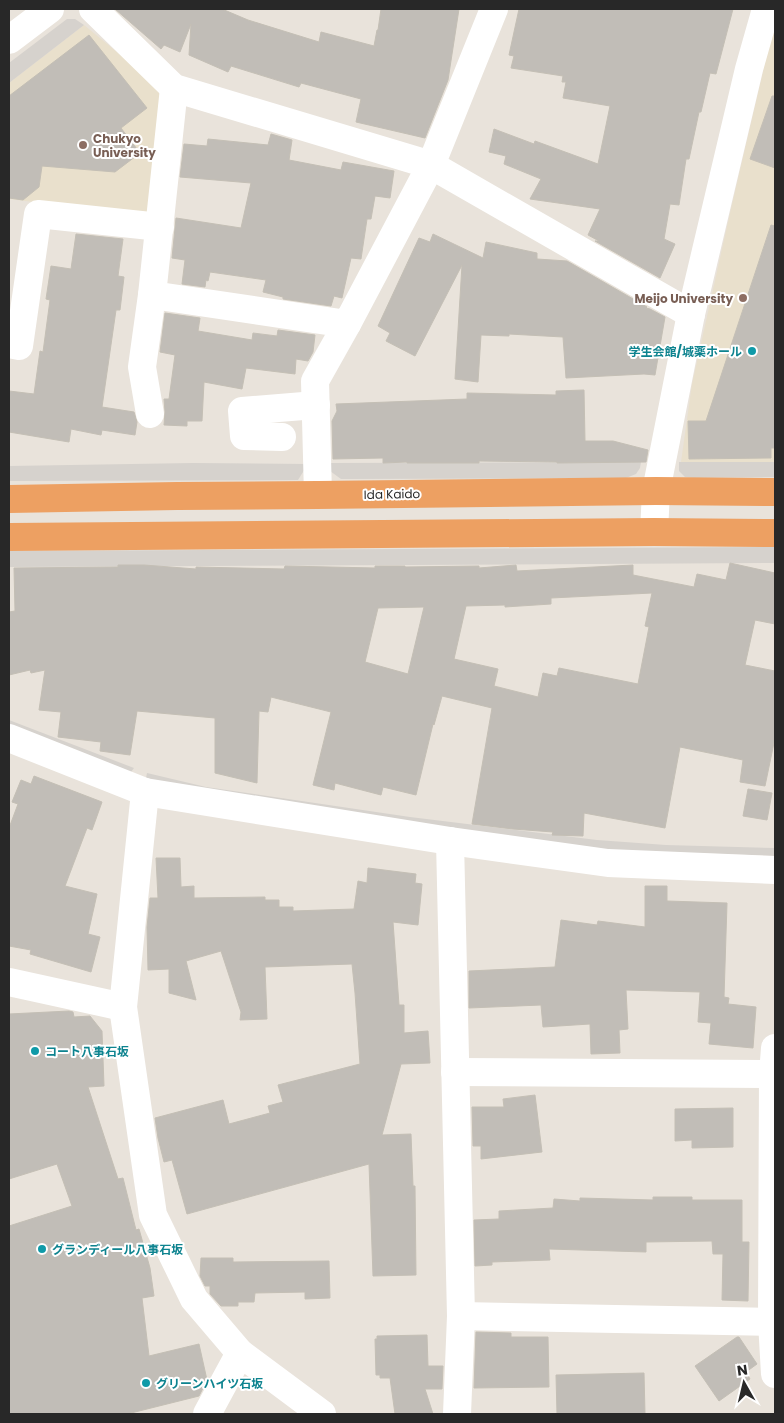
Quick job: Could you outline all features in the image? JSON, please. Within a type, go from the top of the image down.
[{"type":"highway","name":"Ida Kaido","points":[[9,499],[656,491],[775,492]]},
{"type":"highway","points":[[9,537],[654,532],[775,533]]},
{"type":"street","points":[[9,40],[50,9]]},
{"type":"street","points":[[93,9],[174,88],[431,165],[691,314]]},
{"type":"street","points":[[318,495],[315,381],[431,165],[494,9]]},
{"type":"street","points":[[654,532],[656,491],[691,314],[749,69],[766,9]]},
{"type":"street","points":[[150,414],[142,367],[160,227],[174,88]]},
{"type":"street","points":[[9,344],[19,346],[38,214],[160,227]]},
{"type":"street","points":[[152,295],[347,324]]},
{"type":"street","points":[[282,437],[244,436],[242,411],[316,405]]},
{"type":"street","points":[[9,738],[145,792],[450,841],[608,863],[775,870]]},
{"type":"street","points":[[145,792],[123,1007],[154,1215],[194,1299],[240,1353],[322,1414]]},
{"type":"street","points":[[450,841],[461,1316],[457,1414]]},
{"type":"street","points":[[9,982],[123,1007]]},
{"type":"street","points":[[455,1072],[774,1065],[775,1374]]},
{"type":"street","points":[[461,1316],[774,1322]]},
{"type":"street","points":[[207,1414],[240,1353]]},
{"type":"shaded area","points":[[67,19],[75,19],[84,25],[9,83],[9,63]]},
{"type":"shaded area","name":"Meijo University","points":[[775,20],[775,462],[681,462],[692,384]]},
{"type":"shaded area","name":"Chukyo University","points":[[84,25],[157,85],[161,91],[151,209],[145,216],[9,199],[9,83]]},
{"type":"shaded area","points":[[641,462],[636,474],[626,478],[341,479],[330,471],[329,463]]},
{"type":"shaded area","points":[[679,462],[775,462],[775,477],[685,477],[679,471]]},
{"type":"shaded area","points":[[193,463],[308,464],[298,480],[9,481],[9,466]]},
{"type":"shaded area","points":[[775,547],[775,563],[9,567],[9,551]]},
{"type":"shaded area","points":[[9,720],[134,768],[131,772],[9,729]]},
{"type":"shaded area","points":[[147,773],[206,787],[410,817],[597,840],[666,845],[775,848],[775,856],[600,850],[199,796],[146,778]]},
{"type":"building","points":[[115,9],[222,9],[248,20],[319,42],[321,32],[374,46],[381,9],[459,9],[448,80],[425,138],[356,122],[361,99],[301,83],[299,87],[231,66],[228,72],[189,55],[191,24],[180,52],[164,45],[161,49]]},
{"type":"building","points":[[519,9],[733,9],[716,74],[710,73],[689,159],[686,159],[679,205],[670,204],[664,239],[675,244],[660,278],[595,241],[599,241],[588,235],[600,209],[530,199],[541,179],[504,164],[506,156],[489,152],[494,129],[534,144],[535,141],[598,164],[610,106],[563,98],[566,82],[562,82],[563,76],[511,68],[514,56],[509,55]]},
{"type":"building","name":"Chukyo University","points":[[89,35],[147,108],[121,128],[140,153],[115,172],[42,166],[39,187],[23,200],[9,198],[9,96]]},
{"type":"building","points":[[772,96],[775,96],[775,168],[750,159]]},
{"type":"building","points":[[271,134],[292,140],[289,160],[341,170],[343,162],[394,171],[390,198],[375,196],[371,219],[367,219],[361,259],[351,258],[342,298],[334,296],[331,306],[283,299],[283,297],[263,292],[266,280],[210,272],[205,287],[182,284],[185,260],[172,258],[176,218],[241,228],[251,183],[180,177],[184,144],[207,146],[208,139],[268,145]]},
{"type":"building","points":[[771,225],[775,226],[775,448],[771,448],[771,458],[689,459],[688,421],[706,421]]},
{"type":"building","points":[[76,234],[123,239],[118,276],[124,277],[120,310],[116,310],[102,407],[134,412],[137,422],[135,435],[102,430],[101,435],[71,429],[69,442],[9,432],[9,391],[34,394],[40,351],[43,352],[50,300],[46,299],[51,266],[71,269]]},
{"type":"building","points":[[433,234],[483,258],[486,242],[537,253],[537,259],[567,261],[646,308],[665,317],[655,375],[566,378],[563,337],[509,334],[509,336],[481,335],[478,382],[455,379],[462,265],[415,356],[386,341],[390,333],[378,326],[419,238],[430,242]]},
{"type":"building","points":[[165,313],[200,318],[198,331],[252,340],[253,333],[277,336],[278,330],[315,335],[313,352],[308,361],[296,359],[295,374],[246,368],[242,389],[204,382],[202,421],[187,421],[187,426],[164,425],[164,399],[169,399],[175,355],[160,352]]},
{"type":"building","points":[[584,390],[585,441],[613,441],[648,450],[646,462],[557,463],[479,461],[479,463],[383,463],[383,458],[333,459],[332,421],[337,411],[336,404],[467,399],[467,393],[556,395],[556,391]]},
{"type":"building","points":[[730,563],[775,573],[775,624],[755,620],[745,665],[775,671],[775,738],[765,786],[740,782],[743,760],[680,747],[665,828],[584,813],[583,836],[552,835],[553,832],[472,824],[492,708],[442,696],[433,724],[416,795],[383,787],[381,795],[335,783],[334,790],[313,785],[331,712],[271,697],[268,712],[259,711],[257,783],[215,773],[215,718],[137,711],[130,755],[100,751],[101,742],[58,737],[61,712],[39,710],[45,670],[31,673],[30,670],[9,675],[9,612],[15,611],[14,568],[144,565],[196,569],[196,567],[284,569],[285,566],[375,568],[375,566],[479,566],[479,568],[516,565],[517,571],[633,565],[633,575],[694,587],[697,574],[726,580]],"holes":[[[652,593],[645,626],[649,627],[638,684],[559,668],[557,676],[543,673],[538,697],[494,686],[498,669],[454,659],[466,606],[505,605],[505,607],[551,604],[551,598]],[[424,607],[408,674],[365,662],[378,608]]]},
{"type":"building","points":[[34,776],[102,802],[92,830],[87,828],[65,886],[97,894],[88,934],[100,937],[91,972],[30,954],[31,950],[9,946],[9,828],[18,804],[12,802],[21,780],[31,784]]},
{"type":"building","points":[[748,789],[772,793],[767,820],[743,816]]},
{"type":"building","points":[[156,858],[180,858],[181,887],[194,886],[194,898],[265,897],[265,900],[279,900],[279,907],[293,907],[293,911],[354,909],[358,881],[367,883],[368,868],[416,874],[415,883],[422,884],[418,925],[393,922],[399,1005],[404,1005],[404,1033],[428,1031],[430,1063],[401,1064],[382,1135],[411,1134],[413,1186],[415,1186],[416,1275],[373,1276],[369,1164],[187,1214],[172,1160],[164,1162],[155,1118],[223,1100],[229,1124],[270,1113],[268,1106],[283,1102],[278,1085],[360,1064],[355,993],[352,964],[265,967],[267,1019],[240,1020],[241,1012],[221,951],[186,961],[196,1000],[169,993],[169,969],[148,970],[147,927],[150,898],[158,898]]},
{"type":"building","points":[[645,886],[667,886],[667,901],[727,903],[724,997],[729,998],[728,1004],[756,1007],[753,1048],[709,1044],[711,1023],[698,1022],[700,992],[626,990],[628,1029],[619,1030],[620,1053],[591,1054],[590,1024],[543,1027],[541,1005],[469,1008],[469,971],[555,967],[561,920],[597,925],[598,921],[645,927]]},
{"type":"building","points":[[73,1012],[74,1017],[90,1016],[102,1031],[104,1086],[88,1087],[118,1179],[123,1178],[136,1230],[139,1229],[150,1268],[154,1296],[142,1298],[149,1356],[199,1344],[207,1380],[199,1396],[127,1414],[9,1414],[9,1226],[72,1206],[57,1164],[9,1179],[9,1014]]},
{"type":"building","points":[[535,1095],[542,1152],[481,1159],[481,1146],[473,1146],[472,1107],[504,1107],[503,1099]]},
{"type":"building","points":[[733,1108],[733,1147],[692,1148],[692,1140],[675,1141],[675,1109]]},
{"type":"building","points":[[653,1197],[692,1197],[692,1200],[742,1200],[742,1242],[749,1242],[748,1301],[722,1300],[723,1254],[713,1254],[712,1241],[646,1242],[646,1252],[549,1249],[550,1260],[492,1262],[492,1265],[475,1266],[474,1220],[499,1219],[499,1211],[553,1208],[554,1199],[580,1201],[580,1198],[653,1200]]},
{"type":"building","points":[[201,1258],[233,1258],[233,1262],[329,1261],[330,1298],[305,1299],[305,1292],[255,1293],[254,1302],[238,1302],[238,1306],[221,1306],[210,1294],[210,1286],[205,1286],[200,1276]]},
{"type":"building","points":[[476,1332],[511,1333],[511,1337],[548,1337],[549,1387],[474,1388]]},
{"type":"building","points":[[427,1335],[428,1366],[443,1366],[442,1389],[425,1389],[433,1414],[395,1414],[390,1378],[380,1378],[380,1375],[376,1375],[375,1339],[377,1339],[377,1336]]},
{"type":"building","points":[[739,1337],[757,1364],[746,1372],[750,1379],[719,1401],[695,1366]]},
{"type":"building","points":[[644,1373],[645,1414],[557,1414],[556,1375]]},
{"type":"place","name":"Chukyo University","points":[[83,145]]},
{"type":"place","name":"Meijo University","points":[[743,298]]},
{"type":"place","name":"学生会館/城薬ホール","points":[[752,351]]},
{"type":"place","name":"コート八事石坂","points":[[35,1051]]},
{"type":"place","name":"グランディール八事石坂","points":[[42,1249]]},
{"type":"place","name":"グリーンハイツ石坂","points":[[146,1383]]}]
